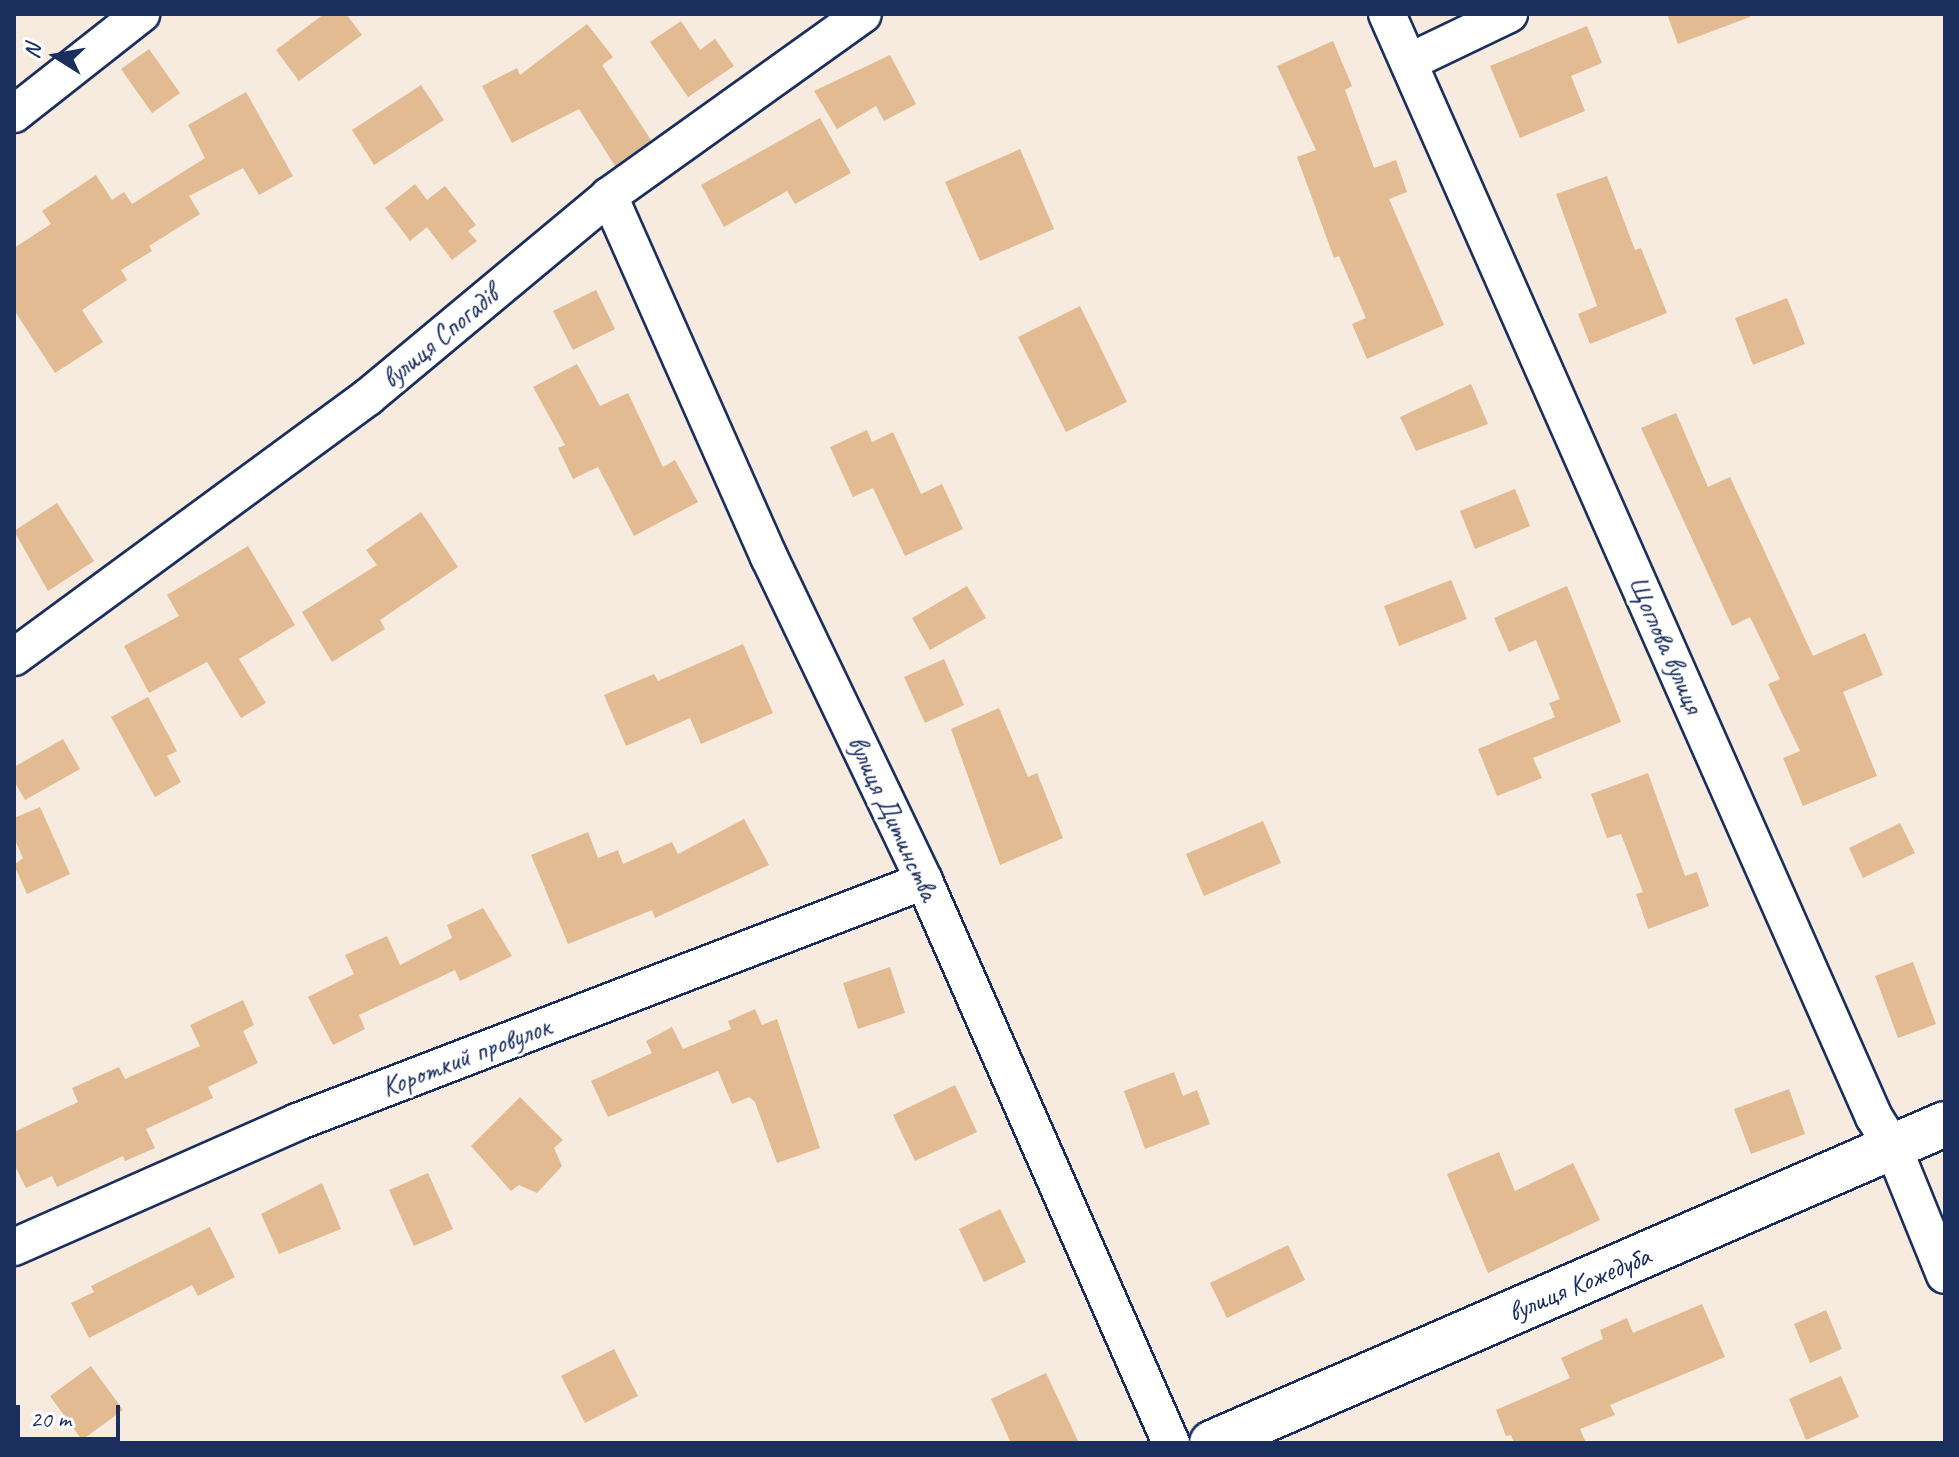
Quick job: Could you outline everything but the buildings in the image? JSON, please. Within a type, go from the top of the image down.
[{"type":"street","points":[[14,114],[141,14]]},
{"type":"street","name":"вулиця Спогадів","points":[[14,657],[368,397],[609,196],[863,14]]},
{"type":"street","name":"Щоглова вулиця","points":[[1387,14],[1874,1117],[1893,1147],[1945,1275]]},
{"type":"street","points":[[1409,62],[1509,14]]},
{"type":"street","name":"вулиця Дитинства","points":[[609,196],[769,557],[924,881],[1171,1443]]},
{"type":"street","name":"Короткий провулок","points":[[14,1247],[297,1122],[924,881]]},
{"type":"street","name":"вулиця Кожедуба","points":[[1212,1443],[1945,1124]]}]
